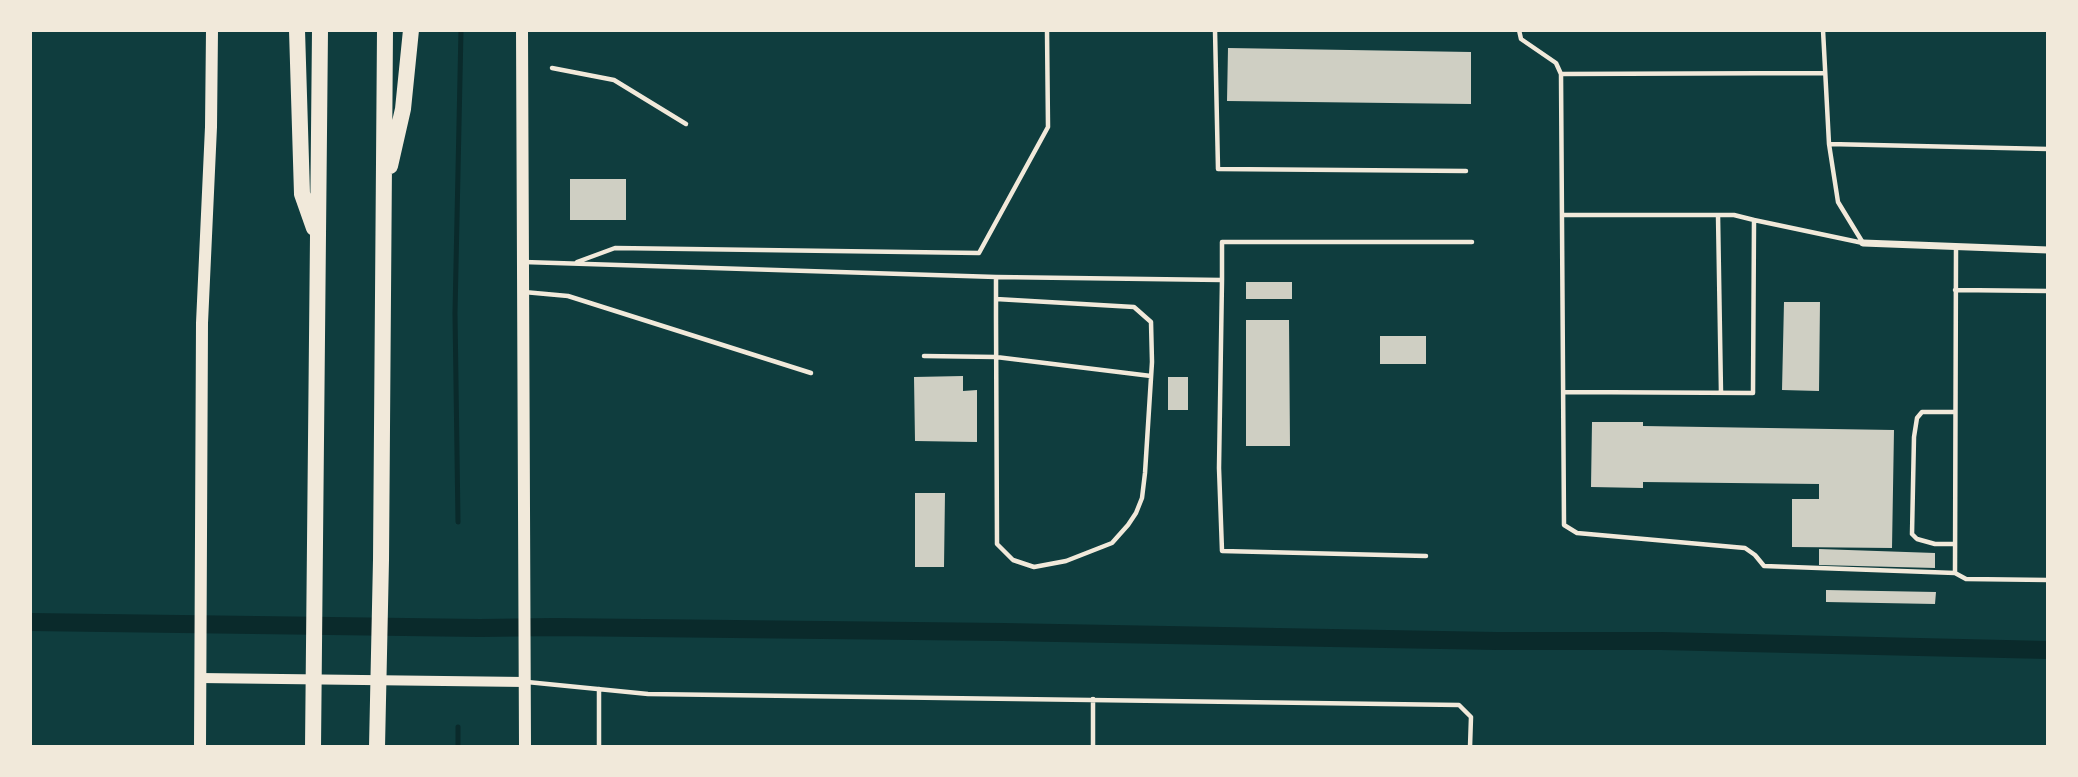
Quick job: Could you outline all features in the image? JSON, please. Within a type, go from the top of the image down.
[{"type":"highway","points":[[297,30],[302,194],[318,240]]},
{"type":"highway","points":[[313,747],[320,30]]},
{"type":"highway","points":[[377,747],[385,30]]},
{"type":"highway","points":[[383,196],[403,109],[411,30]]},
{"type":"main road","points":[[200,747],[202,323],[211,127],[212,30]]},
{"type":"main road","points":[[522,30],[525,747]]},
{"type":"street","points":[[1863,243],[2048,250]]},
{"type":"street","points":[[200,678],[525,682]]},
{"type":"lane","points":[[573,264],[615,247],[979,253],[1048,127],[1047,30]]},
{"type":"lane","points":[[1215,30],[1219,169],[1466,172]]},
{"type":"lane","points":[[1519,30],[1521,39],[1556,63],[1561,74],[1564,525],[1577,533],[1745,548],[1764,566],[1955,573],[1966,579],[2048,580]]},
{"type":"lane","points":[[1823,30],[1829,144],[1838,202],[1863,243]]},
{"type":"lane","points":[[552,68],[614,80],[686,124]]},
{"type":"lane","points":[[1561,74],[1824,73]]},
{"type":"lane","points":[[1829,144],[2048,149]]},
{"type":"lane","points":[[1562,215],[1734,215],[1863,243]]},
{"type":"lane","points":[[1718,215],[1721,393]]},
{"type":"lane","points":[[1563,392],[1754,393],[1754,220]]},
{"type":"lane","points":[[1426,556],[1222,551],[1219,468],[1222,242],[1472,242]]},
{"type":"lane","points":[[1955,573],[1956,248]]},
{"type":"lane","points":[[523,262],[996,277],[1222,280]]},
{"type":"lane","points":[[996,277],[996,299],[996,357],[997,544],[1013,560],[1034,567],[1066,561],[1112,543],[1136,513],[1142,498],[1151,376],[1151,322],[1134,307],[996,299]]},
{"type":"lane","points":[[1955,290],[2048,291]]},
{"type":"lane","points":[[524,292],[568,296],[811,373]]},
{"type":"lane","points":[[924,356],[996,357],[1151,376]]},
{"type":"lane","points":[[1955,412],[1922,412],[1917,418],[1914,437],[1912,534],[1917,539],[1935,544],[1955,544]]},
{"type":"lane","points":[[525,682],[648,694],[1459,705],[1471,717],[1471,747]]},
{"type":"lane","points":[[599,689],[599,747]]},
{"type":"lane","points":[[1093,699],[1093,747]]},
{"type":"building","points":[[1228,48],[1471,52],[1471,104],[1227,101]]},
{"type":"building","points":[[570,179],[626,179],[626,220],[570,220]]},
{"type":"building","points":[[1246,282],[1292,282],[1292,299],[1246,299]]},
{"type":"building","points":[[1784,302],[1820,302],[1819,391],[1782,390]]},
{"type":"building","points":[[1246,320],[1289,320],[1290,446],[1246,446]]},
{"type":"building","points":[[1380,336],[1426,336],[1426,364],[1380,364]]},
{"type":"building","points":[[963,376],[963,391],[977,390],[977,442],[915,441],[914,377]]},
{"type":"building","points":[[1168,377],[1188,377],[1188,410],[1168,410]]},
{"type":"building","points":[[1592,422],[1643,422],[1643,426],[1894,430],[1892,548],[1792,547],[1792,499],[1819,499],[1819,484],[1643,482],[1643,488],[1591,487]]},
{"type":"building","points":[[915,493],[945,493],[944,567],[915,567]]},
{"type":"building","points":[[1819,549],[1935,553],[1935,568],[1819,565]]},
{"type":"building","points":[[1826,590],[1936,592],[1935,604],[1826,602]]},
{"type":"waterway","points":[[458,522],[455,313],[461,30]]},
{"type":"waterway","points":[[30,622],[1661,641],[2048,650]]},
{"type":"waterway","points":[[458,727],[458,747]]}]
